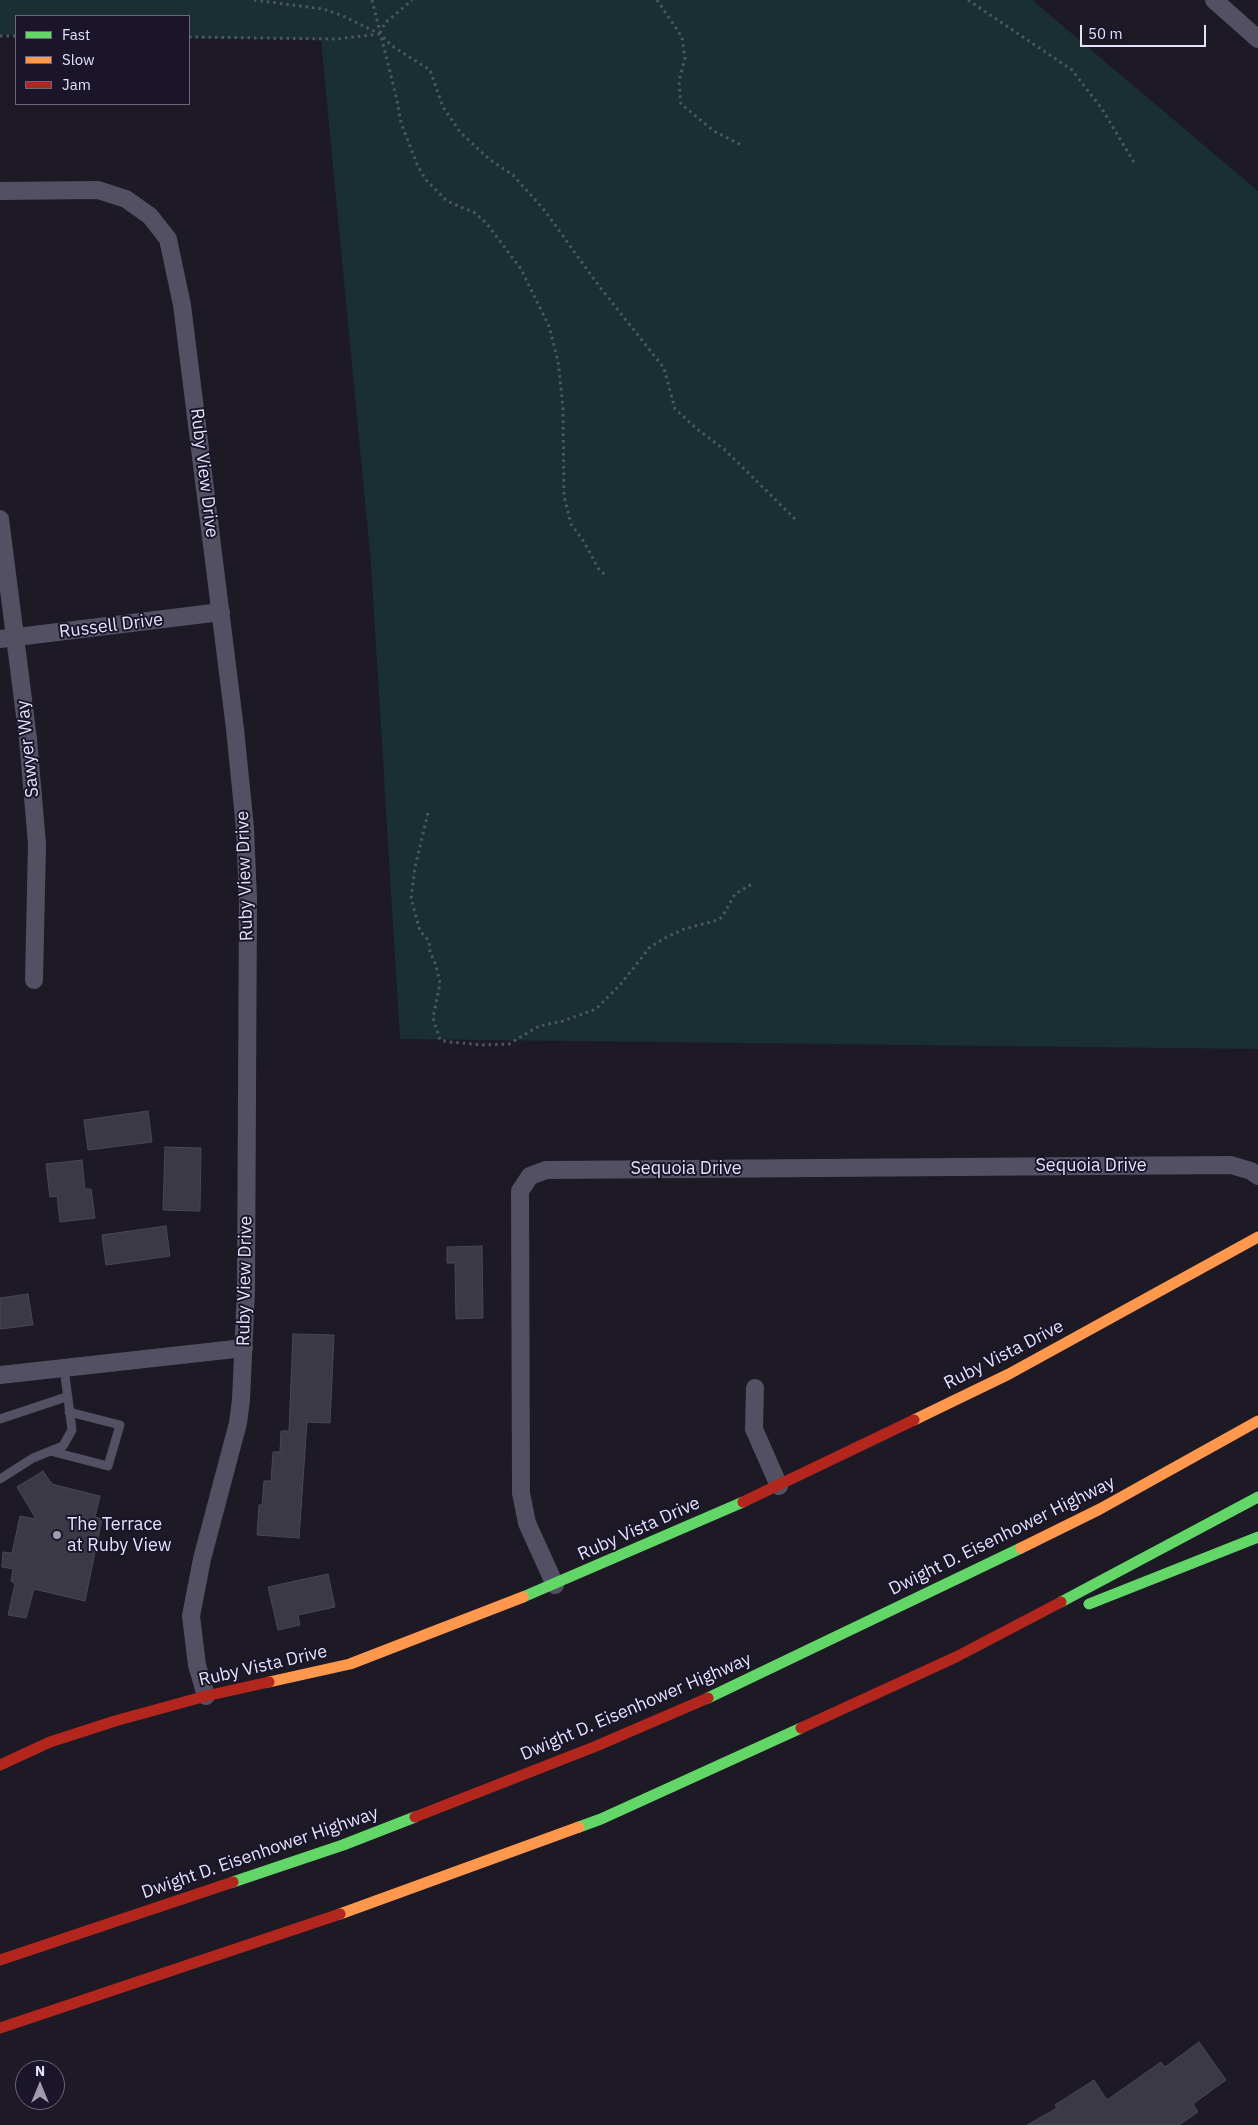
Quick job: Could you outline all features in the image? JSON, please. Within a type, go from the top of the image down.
[{"type":"main road","name":"Ruby Vista Drive","points":[[0,1765],[50,1742],[115,1721],[206,1696],[350,1664],[555,1585],[779,1486],[1009,1374],[1258,1237]]},
{"type":"main road","name":"Dwight D. Eisenhower Highway","points":[[0,1960],[342,1844],[594,1747],[716,1694],[963,1577],[1100,1509],[1258,1421]]},
{"type":"main road","points":[[956,1657],[1258,1497]]},
{"type":"main road","points":[[0,2028],[364,1906],[601,1819],[956,1657],[1258,1537]]},
{"type":"street","points":[[1214,0],[1258,39]]},
{"type":"street","name":"Ruby View Drive","points":[[0,191],[98,190],[126,199],[150,216],[168,239],[182,305],[236,729],[245,828],[248,899],[244,1348],[238,1423],[202,1559],[191,1616],[197,1665],[206,1696]]},
{"type":"street","name":"Sawyer Way","points":[[0,519],[8,638],[28,739],[37,844],[34,980]]},
{"type":"street","name":"Russell Drive","points":[[8,638],[221,612]]},
{"type":"street","name":"Sequoia Drive","points":[[555,1585],[526,1523],[521,1493],[520,1191],[530,1176],[546,1170],[1231,1165],[1251,1171],[1258,1176]]},
{"type":"street","points":[[0,1376],[244,1348]]},
{"type":"street","points":[[755,1388],[754,1429],[779,1486]]},
{"type":"lane","points":[[0,1479],[33,1458],[63,1446],[72,1430],[66,1396],[64,1368]]},
{"type":"lane","points":[[0,1419],[66,1396]]},
{"type":"lane","points":[[50,1451],[108,1466],[120,1425],[69,1412]]},
{"type":"path","points":[[254,0],[323,9],[341,15],[380,34],[392,46],[430,70],[443,107],[460,132],[489,159],[513,175],[545,211],[599,286],[664,368],[675,409],[697,429],[726,450],[796,520]]},
{"type":"path","points":[[372,0],[397,100],[400,123],[425,179],[447,201],[475,213],[487,224],[521,269],[549,326],[558,361],[563,408],[564,496],[571,524],[584,542],[598,568],[607,577]]},
{"type":"path","points":[[380,34],[385,23],[412,0]]},
{"type":"path","points":[[657,0],[682,37],[685,58],[679,81],[681,104],[714,131],[743,146]]},
{"type":"path","points":[[968,0],[978,4],[1072,70],[1102,109],[1135,164]]},
{"type":"path","points":[[190,38],[336,38],[380,34]]},
{"type":"path","points":[[0,36],[15,36]]},
{"type":"path","points":[[428,813],[415,867],[411,898],[420,931],[430,941],[430,952],[436,965],[440,983],[433,1018],[440,1040],[449,1042],[485,1045],[509,1044],[534,1028],[563,1021],[596,1009],[620,985],[650,947],[684,929],[718,920],[722,917],[735,894],[752,884]]},
{"type":"green space","points":[[0,0],[1032,0],[1258,191],[1258,1049],[400,1039],[371,564],[321,40],[190,38],[190,15],[15,15],[15,35],[0,35]]},
{"type":"building","points":[[148,1111],[152,1142],[88,1150],[84,1120]]},
{"type":"building","points":[[165,1147],[201,1148],[200,1211],[163,1210]]},
{"type":"building","points":[[82,1160],[85,1189],[91,1189],[95,1218],[60,1222],[57,1196],[50,1197],[46,1164]]},
{"type":"building","points":[[166,1226],[170,1256],[106,1265],[102,1235]]},
{"type":"building","points":[[482,1246],[483,1318],[456,1319],[455,1263],[447,1263],[447,1247]]},
{"type":"building","points":[[28,1294],[33,1325],[0,1329],[0,1298]]},
{"type":"building","points":[[293,1334],[334,1335],[330,1423],[307,1422],[299,1538],[257,1535],[259,1505],[262,1505],[264,1481],[271,1481],[273,1452],[280,1452],[281,1431],[289,1431]]},
{"type":"building","name":"The Terrace at Ruby View","points":[[43,1471],[52,1484],[100,1496],[95,1517],[102,1519],[85,1601],[34,1589],[26,1618],[8,1615],[15,1584],[11,1581],[13,1569],[2,1567],[3,1552],[12,1553],[20,1516],[36,1519],[17,1487]]},
{"type":"building","points":[[328,1574],[335,1607],[298,1615],[300,1625],[278,1630],[268,1587]]},
{"type":"building","points":[[1199,2042],[1226,2080],[1193,2104],[1198,2112],[1179,2125],[1027,2125],[1057,2108],[1055,2105],[1094,2080],[1107,2100],[1161,2062],[1165,2067]]},
{"type":"traffic: fast","points":[[1061,1602],[1258,1497]]},
{"type":"traffic: fast","points":[[523,1597],[743,1502]]},
{"type":"traffic: fast","points":[[1089,1604],[1258,1537]]},
{"type":"traffic: fast","points":[[708,1698],[1021,1548]]},
{"type":"traffic: fast","points":[[579,1827],[601,1819],[801,1728]]},
{"type":"traffic: fast","points":[[233,1882],[343,1845],[415,1817]]},
{"type":"traffic: slow","points":[[914,1420],[1009,1374],[1258,1237]]},
{"type":"traffic: slow","points":[[1021,1548],[1100,1509],[1258,1421]]},
{"type":"traffic: slow","points":[[269,1682],[350,1664],[523,1597]]},
{"type":"traffic: slow","points":[[340,1914],[579,1827]]},
{"type":"traffic: jam","points":[[743,1502],[914,1420]]},
{"type":"traffic: jam","points":[[801,1728],[956,1657],[1061,1602]]},
{"type":"traffic: jam","points":[[0,1765],[50,1742],[115,1721],[206,1696],[269,1682]]},
{"type":"traffic: jam","points":[[415,1817],[594,1747],[708,1698]]},
{"type":"traffic: jam","points":[[0,1960],[233,1882]]},
{"type":"traffic: jam","points":[[0,2028],[340,1914]]},
{"type":"place","name":"The Terrace at Ruby View","points":[[57,1535]]}]
